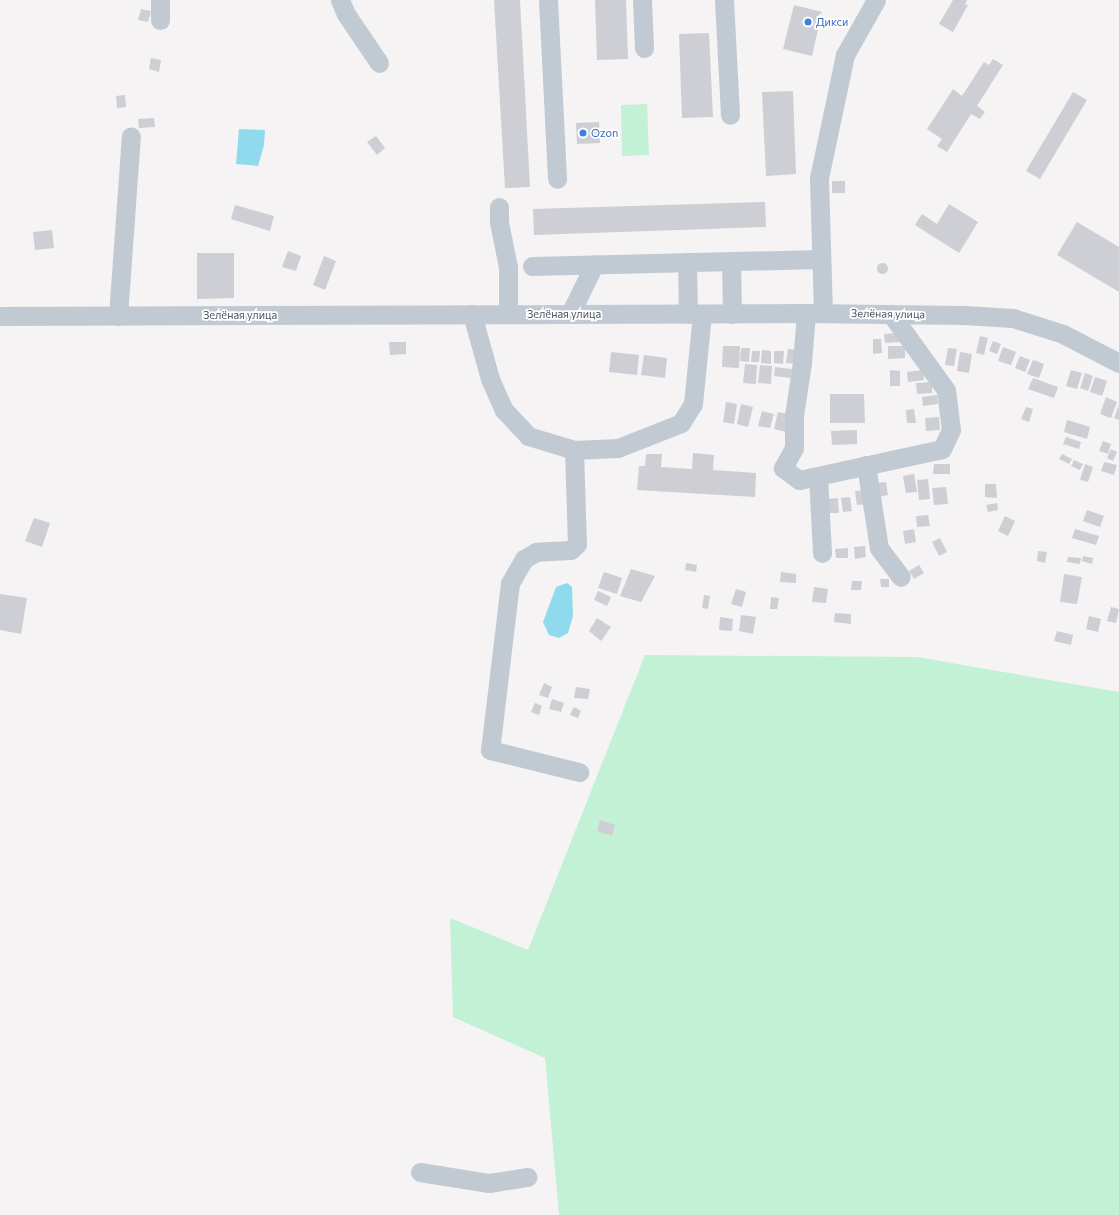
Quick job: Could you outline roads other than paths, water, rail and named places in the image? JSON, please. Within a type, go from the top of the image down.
[{"type":"street","points":[[160,0],[160,20]]},
{"type":"street","points":[[340,0],[346,14],[379,63]]},
{"type":"street","points":[[548,0],[557,180]]},
{"type":"street","points":[[642,0],[644,48]]},
{"type":"street","points":[[724,0],[730,115]]},
{"type":"street","points":[[859,0],[861,27]]},
{"type":"street","points":[[876,0],[845,55],[819,178],[821,258],[814,313],[802,363],[794,414],[794,448],[783,468],[799,480],[942,449],[951,430],[946,390],[891,314]]},
{"type":"street","points":[[118,316],[131,136]]},
{"type":"street","points":[[500,207],[500,222],[508,267],[508,314]]},
{"type":"street","points":[[532,266],[821,258]]},
{"type":"street","points":[[731,261],[732,314]]},
{"type":"street","points":[[472,314],[490,378],[504,410],[528,436],[574,450],[618,448],[681,423],[693,404],[695,314],[687,262]]},
{"type":"street","points":[[570,314],[594,265]]},
{"type":"street","name":"Зелёная улица","points":[[0,316],[814,313],[1013,318],[1063,334],[1119,363]]},
{"type":"street","points":[[574,450],[577,544],[571,550],[536,552],[524,559],[510,583],[490,750],[579,772]]},
{"type":"street","points":[[866,466],[879,548],[902,577]]},
{"type":"street","points":[[818,476],[822,553]]},
{"type":"street","points":[[420,1172],[489,1183],[528,1177]]},
{"type":"water","points":[[239,129],[265,130],[264,145],[258,166],[236,164]]},
{"type":"water","points":[[567,583],[572,587],[573,616],[568,633],[559,638],[549,635],[543,622],[556,587]]},
{"type":"place","name":"Дикси","points":[[808,22]]},
{"type":"place","name":"Ozon","points":[[583,133]]}]
